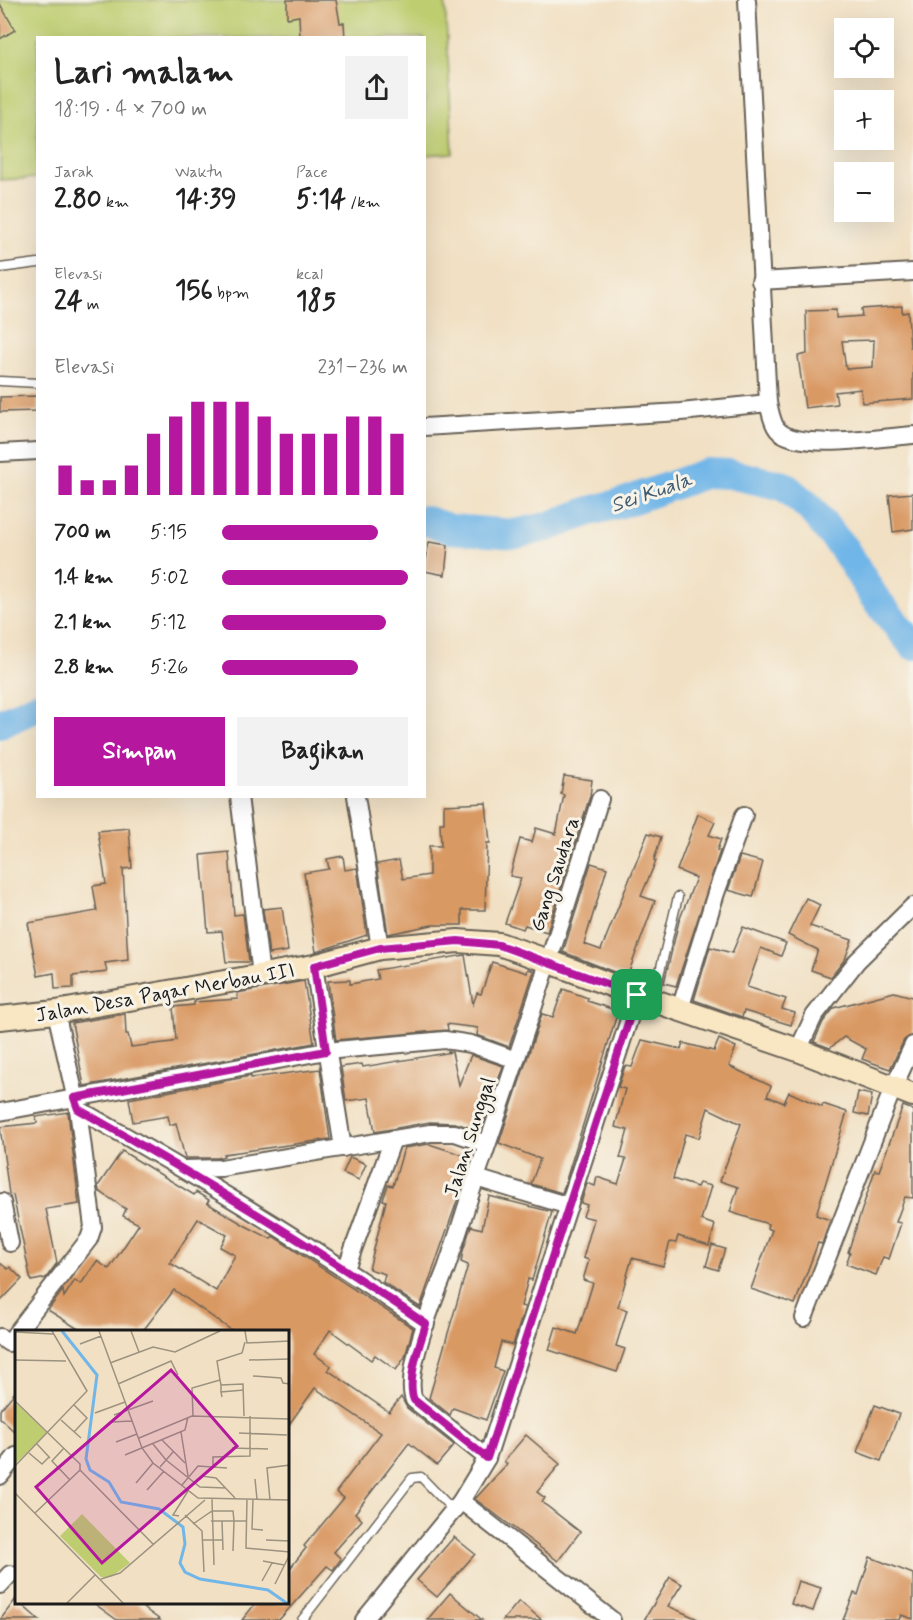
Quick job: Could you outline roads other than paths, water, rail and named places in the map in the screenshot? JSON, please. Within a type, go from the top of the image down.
[{"type":"street","points":[[747,0],[768,403],[776,429],[789,438],[807,442],[913,435]]},
{"type":"street","points":[[760,281],[913,272]]},
{"type":"street","points":[[426,427],[681,412],[768,403]]},
{"type":"street","points":[[0,453],[36,451]]},
{"type":"street","points":[[238,798],[261,975]]},
{"type":"street","points":[[357,798],[380,948]]},
{"type":"street","name":"Gang Saudara","points":[[548,961],[600,799]]},
{"type":"street","points":[[681,1010],[716,893],[744,815]]},
{"type":"street","points":[[798,1050],[814,1016],[857,961],[913,906]]},
{"type":"street","name":"Jalan Desa Pagar Merbau III","points":[[0,1018],[56,1012],[314,966],[380,948],[458,941],[499,945],[548,961],[645,998],[798,1050],[903,1091]]},
{"type":"street","name":"Jalan Sunggal","points":[[487,1458],[414,1400],[412,1389],[415,1362],[548,961]]},
{"type":"street","points":[[314,966],[343,1148]]},
{"type":"street","points":[[364,1620],[457,1506],[487,1458],[569,1206],[645,998]]},
{"type":"street","points":[[19,1330],[92,1233],[76,1104],[56,1012]]},
{"type":"street","points":[[0,1112],[76,1104],[326,1051],[445,1040],[471,1044],[516,1060]]},
{"type":"street","points":[[804,1318],[903,1091],[913,1045]]},
{"type":"street","points":[[76,1104],[346,1269],[426,1324]]},
{"type":"street","points":[[184,1169],[221,1168],[442,1132],[455,1133],[487,1144]]},
{"type":"street","points":[[346,1269],[393,1139]]},
{"type":"street","points":[[476,1178],[569,1206]]},
{"type":"street","points":[[1,1197],[10,1243]]},
{"type":"street","points":[[0,1476],[15,1457]]},
{"type":"street","points":[[457,1506],[612,1620]]},
{"type":"lane","points":[[0,268],[36,263]]},
{"type":"lane","points":[[0,381],[36,383]]},
{"type":"lane","points":[[645,998],[678,897]]},
{"type":"lane","points":[[302,1620],[412,1478],[421,1477],[457,1506]]},
{"type":"waterway","name":"Sei Kuala","points":[[426,521],[450,529],[515,534],[547,527],[707,473],[730,474],[784,486],[809,507],[844,549],[874,597],[913,645]]},
{"type":"waterway","name":"Sei Kuala","points":[[0,724],[36,707]]}]
